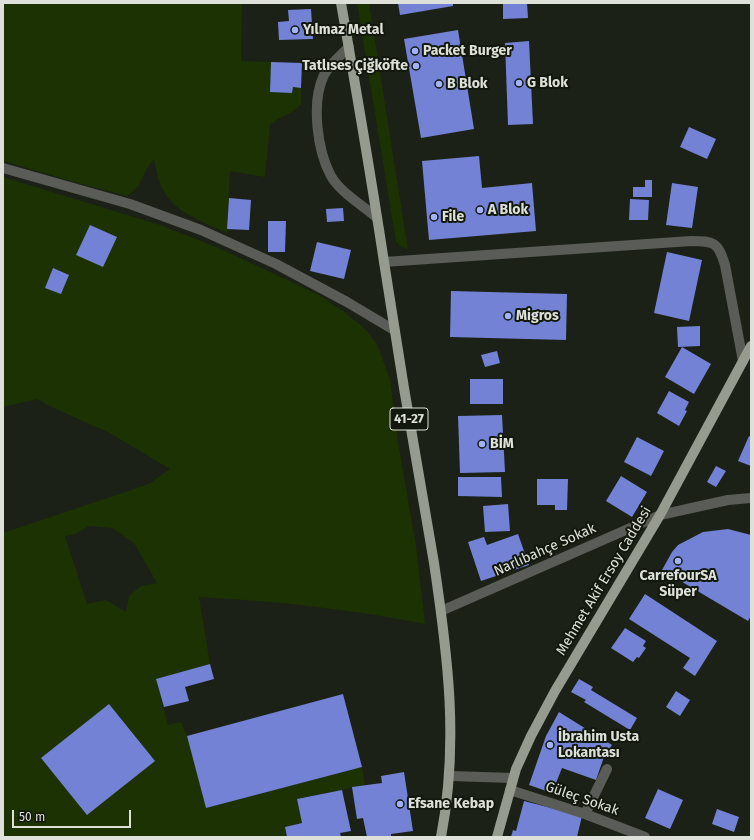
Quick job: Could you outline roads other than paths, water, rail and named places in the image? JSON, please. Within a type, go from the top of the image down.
[{"type":"main road","name":"41-27","points":[[342,3],[394,330],[441,611],[449,678],[451,742],[450,776],[442,837]]},
{"type":"main road","name":"Mehmet Akif Ersoy Caddesi","points":[[497,837],[513,778],[531,736],[555,691],[660,515],[751,346]]},
{"type":"street","points":[[349,47],[333,63],[324,75],[319,93],[317,119],[323,157],[332,177],[348,194],[376,217]]},
{"type":"street","points":[[3,168],[130,204],[201,230],[276,264],[348,302],[394,330]]},
{"type":"street","points":[[384,262],[690,241],[704,241],[713,243],[721,250],[743,361]]},
{"type":"street","name":"Narlıbahçe Sokak","points":[[441,611],[660,515],[728,500],[751,498]]},
{"type":"street","points":[[585,814],[607,769]]},
{"type":"street","points":[[450,776],[513,778]]},
{"type":"street","name":"Güleç Sokak","points":[[510,790],[585,814],[646,837]]},
{"type":"place","name":"Yılmaz Metal","points":[[295,30]]},
{"type":"place","name":"Packet Burger","points":[[415,51]]},
{"type":"place","name":"Tatlıses Çiğköfte","points":[[416,66]]},
{"type":"place","name":"G Blok","points":[[519,83]]},
{"type":"place","name":"B Blok","points":[[439,84]]},
{"type":"place","name":"A Blok","points":[[480,210]]},
{"type":"place","name":"File","points":[[434,217]]},
{"type":"place","name":"Migros","points":[[508,316]]},
{"type":"place","name":"BİM","points":[[482,444]]},
{"type":"place","name":"CarrefourSA Süper","points":[[678,561]]},
{"type":"place","name":"İbrahim Usta Lokantası","points":[[550,745]]},
{"type":"place","name":"Efsane Kebap","points":[[400,804]]}]
